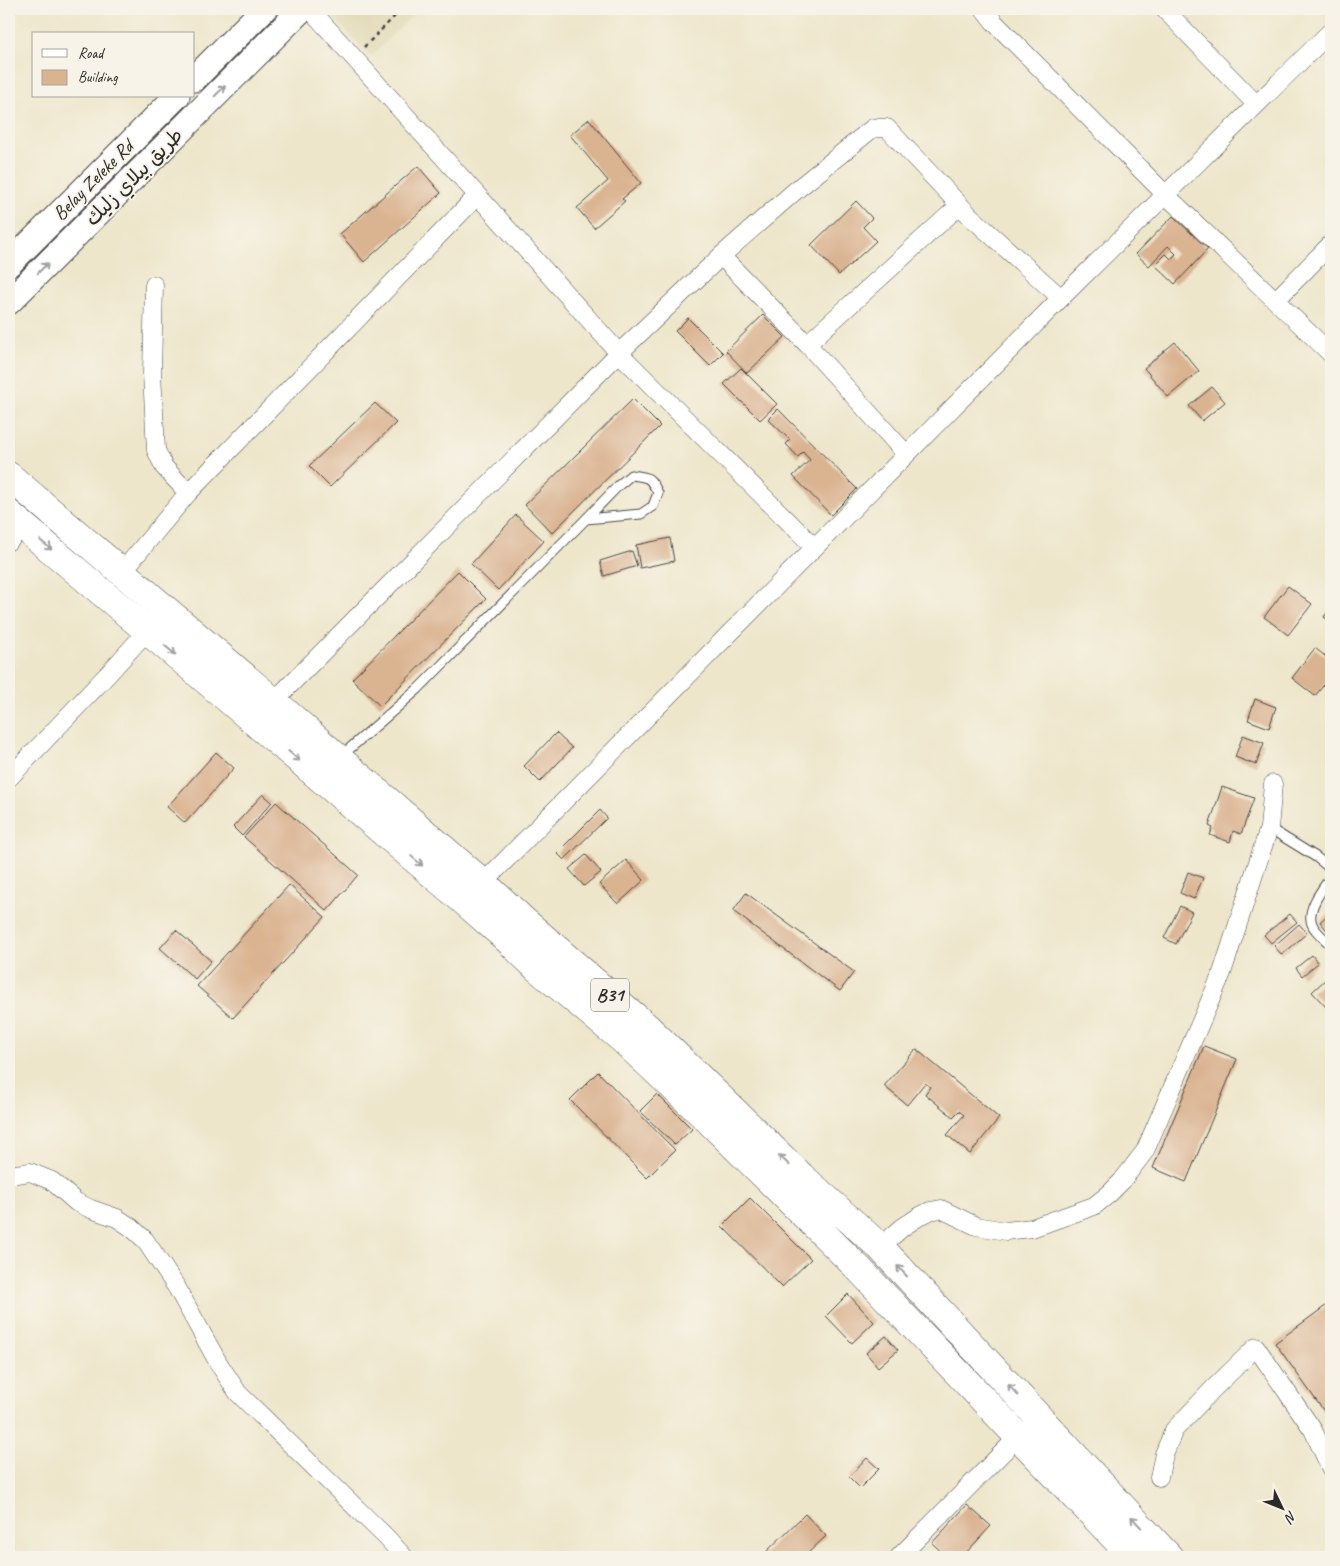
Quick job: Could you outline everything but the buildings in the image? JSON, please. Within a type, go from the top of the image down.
[{"type":"main road","name":"B31","points":[[9,476],[483,883],[515,930],[537,968],[623,1040],[705,1117],[859,1269],[1133,1557]]},
{"type":"main road","name":"B31","points":[[13,527],[147,630],[254,722],[515,930],[648,1028],[802,1177],[880,1247],[1169,1557]]},
{"type":"street","points":[[195,78],[264,9]]},
{"type":"street","name":"طريق بيلاي زليك","points":[[9,302],[302,9]]},
{"type":"street","points":[[310,9],[619,353],[814,546]]},
{"type":"street","points":[[984,9],[994,22],[1165,194],[1331,354]]},
{"type":"street","points":[[1164,9],[1256,104]]},
{"type":"street","points":[[483,883],[814,546],[1165,194],[1331,31]]},
{"type":"street","name":"Belay Zeleke Rd","points":[[9,264],[175,98]]},
{"type":"street","points":[[254,722],[619,353],[721,256],[795,191],[873,128],[887,128],[960,205],[1061,298]]},
{"type":"street","points":[[122,572],[188,494],[478,196]]},
{"type":"street","points":[[807,344],[960,205]]},
{"type":"street","points":[[1276,300],[1331,244]]},
{"type":"street","points":[[721,256],[807,344],[906,454]]},
{"type":"street","points":[[154,285],[152,374],[156,450],[164,467],[188,494]]},
{"type":"street","points":[[9,778],[110,672],[147,630]]},
{"type":"street","points":[[880,1247],[903,1227],[930,1211],[941,1209],[976,1226],[1006,1231],[1032,1228],[1094,1206],[1115,1188],[1145,1151],[1222,973],[1269,828],[1274,784]]},
{"type":"street","points":[[9,1175],[30,1172],[52,1181],[76,1202],[117,1218],[145,1240],[177,1288],[219,1364],[238,1393],[386,1537],[404,1557]]},
{"type":"street","points":[[1159,1477],[1164,1454],[1174,1430],[1256,1347],[1313,1430],[1331,1469]]},
{"type":"street","points":[[899,1557],[1038,1417]]},
{"type":"lane","points":[[338,758],[418,689],[619,485],[631,475],[644,476],[652,481],[658,493],[653,506],[641,514],[586,520]]},
{"type":"lane","points":[[1269,828],[1331,868]]},
{"type":"lane","points":[[1331,877],[1316,899],[1311,915],[1312,924],[1331,945]]},
{"type":"path","points":[[354,57],[402,9]]},
{"type":"shaded area","points":[[332,9],[419,9],[371,56],[328,12]]}]
